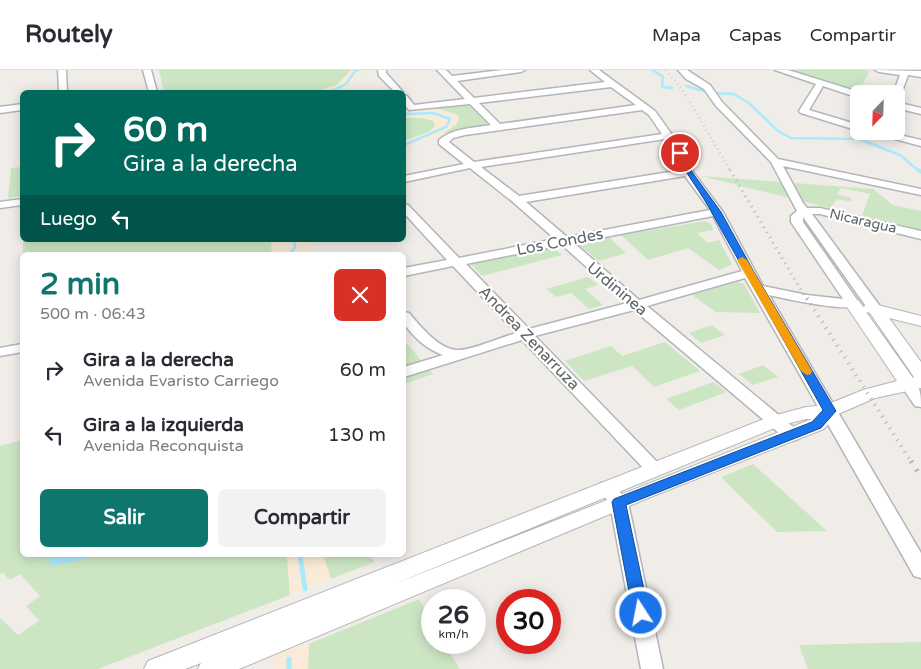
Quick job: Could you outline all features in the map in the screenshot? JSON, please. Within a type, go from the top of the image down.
[{"type":"street","points":[[62,70],[63,90]]},
{"type":"street","points":[[147,70],[152,90]]},
{"type":"street","points":[[382,70],[382,74],[397,90]]},
{"type":"street","points":[[441,70],[498,127],[642,107]]},
{"type":"street","points":[[452,79],[521,70]]},
{"type":"street","points":[[594,70],[642,107],[652,112],[680,153],[688,172],[717,212],[758,289],[921,570]]},
{"type":"street","points":[[682,70],[707,87],[719,104],[775,161],[798,206],[804,211],[875,309],[917,380],[921,402]]},
{"type":"street","points":[[779,70],[850,92]]},
{"type":"street","points":[[879,70],[921,74]]},
{"type":"street","points":[[900,85],[905,73]]},
{"type":"street","points":[[406,100],[412,108],[612,84]]},
{"type":"street","points":[[820,84],[804,111],[850,125]]},
{"type":"street","points":[[905,107],[921,111]]},
{"type":"street","points":[[0,110],[20,108]]},
{"type":"street","name":"Urdininea","points":[[498,127],[464,132],[450,136],[443,142],[517,200],[562,242],[792,435]]},
{"type":"street","points":[[406,179],[472,165],[668,136]]},
{"type":"street","points":[[905,140],[921,144]]},
{"type":"street","points":[[775,161],[921,192]]},
{"type":"street","points":[[517,200],[688,172]]},
{"type":"street","points":[[0,205],[20,202]]},
{"type":"street","name":"Andrea Zenarruza","points":[[406,209],[654,469]]},
{"type":"street","points":[[804,211],[797,216],[797,222],[853,304],[917,380]]},
{"type":"street","name":"Nicaragua","points":[[804,211],[820,211],[921,235]]},
{"type":"street","name":"Los Condes","points":[[406,272],[717,212]]},
{"type":"street","points":[[406,371],[526,334],[637,306],[749,272]]},
{"type":"street","points":[[758,289],[807,299],[853,304],[921,321]]},
{"type":"street","points":[[406,318],[425,340],[440,351],[460,355]]},
{"type":"street","points":[[0,352],[20,348]]},
{"type":"street","points":[[211,669],[613,495],[654,469],[776,421],[806,413],[830,411],[869,394],[917,380]]},
{"type":"street","points":[[157,669],[613,495],[792,435],[817,425],[830,411]]},
{"type":"street","points":[[613,495],[652,669]]},
{"type":"green space","points":[[159,70],[351,70],[337,85],[321,90],[164,90]]},
{"type":"green space","points":[[792,70],[870,71],[862,85],[850,85],[850,88]]},
{"type":"green space","points":[[462,105],[473,107],[488,125],[444,133],[457,124],[458,115],[439,109],[423,109]]},
{"type":"green space","points":[[406,118],[422,118],[434,121],[435,127],[426,133],[406,140]]},
{"type":"green space","points":[[20,167],[20,196],[8,198],[11,168]]},
{"type":"green space","points":[[701,176],[873,189],[893,205],[921,211],[921,231],[862,215],[870,194],[841,188],[837,194],[851,198],[851,202],[837,199],[830,208]]},
{"type":"green space","points":[[705,221],[710,223],[714,230],[697,233],[708,243],[719,240],[732,264],[719,270],[688,248],[648,260],[621,235]]},
{"type":"green space","points":[[609,237],[626,253],[599,261],[579,245],[582,242]]},
{"type":"green space","points":[[23,242],[271,242],[272,252],[23,252]]},
{"type":"green space","points":[[550,248],[555,249],[562,255],[482,276],[471,264],[473,261]]},
{"type":"green space","points":[[588,277],[598,285],[585,289],[603,305],[589,309],[571,293],[556,297],[546,289]]},
{"type":"green space","points":[[737,282],[744,284],[760,313],[716,312],[692,295]]},
{"type":"green space","points":[[712,325],[725,335],[701,343],[689,333]]},
{"type":"green space","points":[[406,342],[433,374],[406,383]]},
{"type":"green space","points":[[665,342],[700,371],[654,387],[632,366],[584,381],[565,361],[611,346],[622,356]]},
{"type":"green space","points":[[763,365],[778,377],[753,385],[739,374]]},
{"type":"green space","points":[[713,382],[726,392],[679,410],[666,399]]},
{"type":"green space","points":[[20,441],[20,557],[287,557],[290,595],[98,669],[0,669],[0,618],[18,635],[39,621],[26,606],[40,596],[20,574],[10,580],[3,573],[0,574],[0,446]]},
{"type":"green space","points":[[753,464],[827,531],[777,532],[721,477]]},
{"type":"green space","points":[[324,557],[371,557],[375,562],[331,579]]},
{"type":"green space","points":[[419,599],[421,603],[421,654],[451,654],[460,669],[308,669],[309,644]]},
{"type":"green space","points":[[921,642],[921,669],[808,669],[799,645]]},
{"type":"sand","points":[[351,70],[365,70],[344,90],[321,90],[337,85]]},
{"type":"sand","points":[[439,109],[458,115],[459,121],[444,133],[406,147],[406,140],[426,133],[435,127],[434,121],[422,118],[406,118],[406,111]]},
{"type":"sand","points":[[271,242],[315,242],[308,252],[272,252]]},
{"type":"sand","points":[[287,557],[324,557],[331,579],[290,595]]},
{"type":"sand","points":[[309,644],[308,669],[273,669],[275,655]]},
{"type":"water","points":[[51,557],[95,557],[50,566]]},
{"type":"waterway","points":[[334,90],[346,84],[355,71],[358,70]]},
{"type":"waterway","points":[[653,70],[663,77],[662,87],[672,88]]},
{"type":"waterway","points":[[686,86],[711,93],[734,94],[749,103],[778,131],[791,138],[859,139],[900,155],[920,172]]},
{"type":"waterway","points":[[406,114],[433,113],[450,119],[446,127],[406,144]]},
{"type":"waterway","points":[[291,252],[295,247],[294,242]]},
{"type":"waterway","points":[[300,557],[305,589]]},
{"type":"waterway","points":[[289,659],[289,669]]},
{"type":"railway","points":[[666,70],[684,92],[731,172]]},
{"type":"railway","points":[[730,170],[807,300]]},
{"type":"railway","points":[[807,298],[912,463]]},
{"type":"railway","points":[[911,461],[921,477]]},
{"type":"slow traffic","points":[[742,260],[807,371]]},
{"type":"route","points":[[641,613],[619,502],[817,425],[830,411],[749,272],[717,212],[688,172],[680,153]]}]
